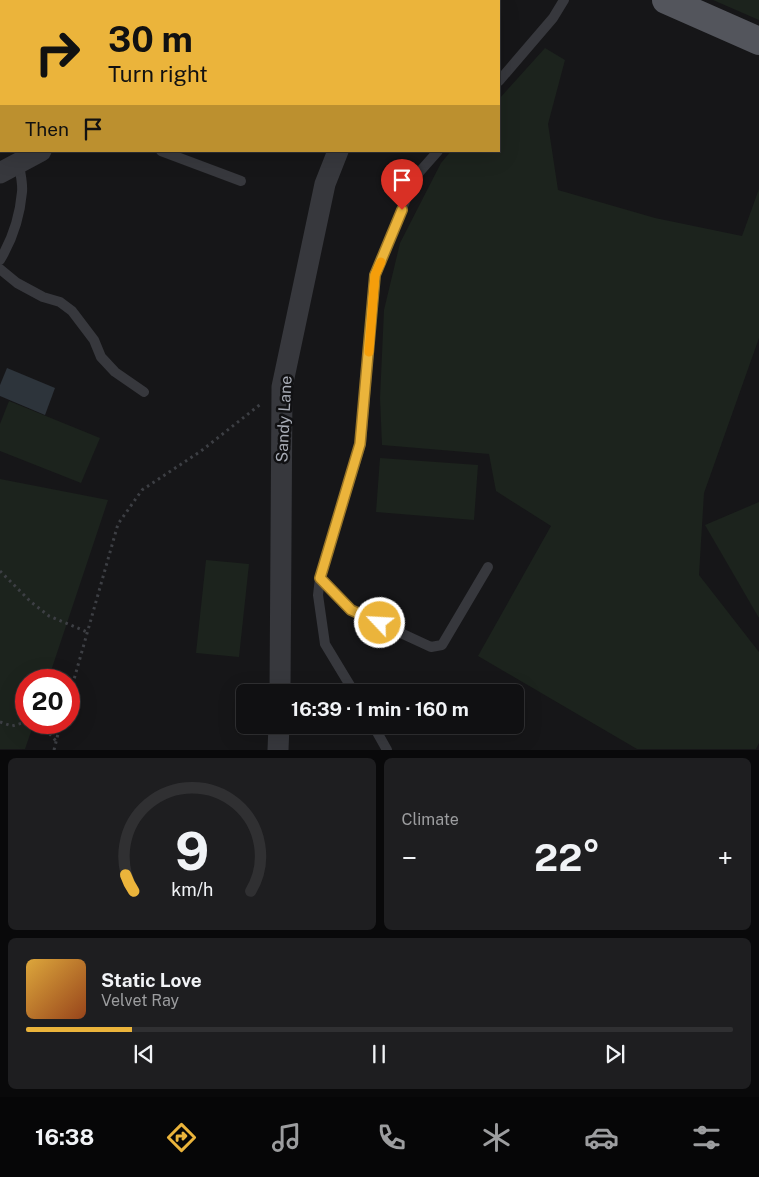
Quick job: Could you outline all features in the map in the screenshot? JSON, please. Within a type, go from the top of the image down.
[{"type":"main road","points":[[666,0],[759,41]]},
{"type":"street","points":[[0,173],[39,152]]},
{"type":"street","name":"Sandy Lane","points":[[280,684],[282,387],[325,184],[338,152]]},
{"type":"street","points":[[278,750],[279,734]]},
{"type":"lane","points":[[500,80],[553,18],[564,0]]},
{"type":"lane","points":[[164,152],[241,181]]},
{"type":"lane","points":[[349,684],[325,644],[318,595],[320,578],[360,444],[375,275],[415,177],[437,152]]},
{"type":"lane","points":[[0,260],[6,250],[17,221],[22,190],[19,164]]},
{"type":"lane","points":[[0,268],[17,283],[44,297],[60,302],[72,311],[94,340],[101,357],[115,372],[144,392]]},
{"type":"lane","points":[[320,578],[351,610],[431,647],[442,645],[488,567]]},
{"type":"lane","points":[[378,734],[387,750]]},
{"type":"path","points":[[77,669],[118,524],[142,490],[201,450],[282,387]]},
{"type":"path","points":[[0,571],[31,602],[49,616],[87,632]]},
{"type":"path","points":[[0,722],[15,725]]},
{"type":"path","points":[[50,734],[56,741]]},
{"type":"path","points":[[54,750],[58,734]]},
{"type":"shaded area","points":[[713,0],[759,0],[759,20]]},
{"type":"shaded area","points":[[545,48],[565,60],[548,124],[558,190],[655,218],[742,236],[759,189],[759,338],[704,493],[699,575],[759,652],[759,743],[756,749],[637,749],[478,656],[551,526],[496,491],[489,454],[382,445],[380,398],[384,310],[400,243],[441,163],[450,152],[500,152],[500,98]]},
{"type":"shaded area","points":[[7,368],[55,388],[45,415],[0,396],[0,385]]},
{"type":"shaded area","points":[[9,401],[100,438],[81,483],[0,451],[0,424]]},
{"type":"shaded area","points":[[380,458],[478,465],[474,520],[376,512]]},
{"type":"shaded area","points":[[0,479],[108,500],[52,669],[15,669],[15,734],[30,734],[25,749],[0,749]]},
{"type":"shaded area","points":[[759,502],[759,618],[705,525]]},
{"type":"shaded area","points":[[206,560],[249,564],[239,657],[196,653]]},
{"type":"slow traffic","points":[[369,352],[375,275],[381,262]]},
{"type":"route","points":[[380,623],[351,610],[320,578],[360,444],[375,275],[402,210]]}]
